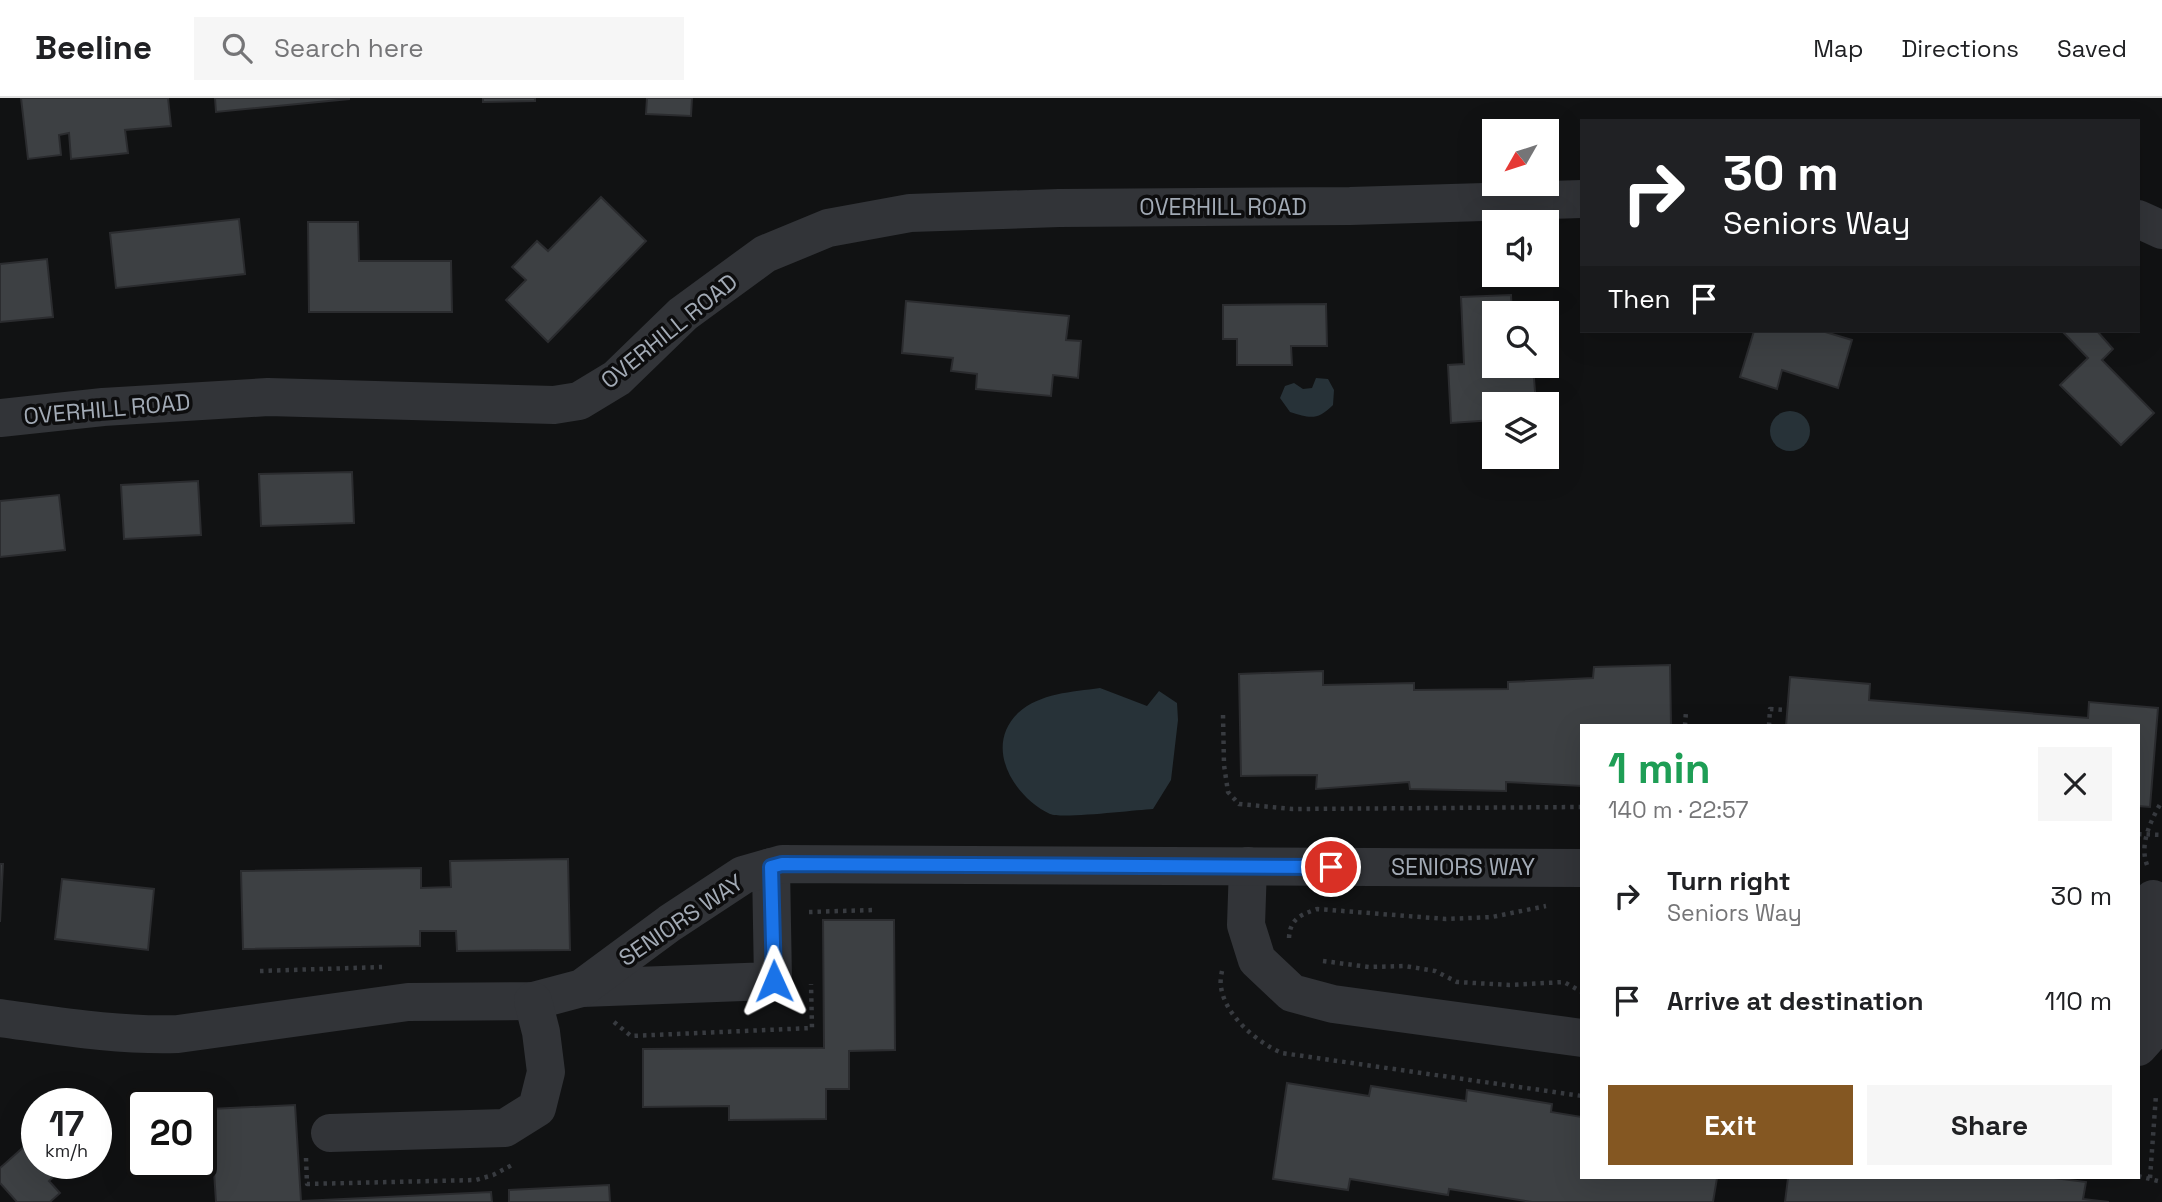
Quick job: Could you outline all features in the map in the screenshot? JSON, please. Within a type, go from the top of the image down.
[{"type":"street","name":"OVERHILL ROAD","points":[[0,418],[103,407],[268,397],[554,405],[579,401],[617,378],[683,314],[765,254],[828,228],[909,213],[1059,208],[1350,206],[1580,199]]},
{"type":"street","points":[[2140,220],[2162,230]]},
{"type":"street","name":"SENIORS WAY","points":[[0,1018],[120,1034],[166,1034],[408,1002],[533,1001],[582,988],[670,923],[743,875],[782,864],[1580,868]]},
{"type":"street","points":[[1248,866],[1246,925],[1257,960],[1292,993],[1333,1004],[1580,1038]]},
{"type":"street","points":[[582,988],[774,981],[771,867]]},
{"type":"street","points":[[2140,1045],[2147,1037],[2151,892]]},
{"type":"street","points":[[318,1140],[505,1128],[537,1108],[546,1072],[541,1032],[533,1001]]},
{"type":"path","points":[[1769,724],[1770,709],[1784,710]]},
{"type":"path","points":[[1685,724],[1686,711]]},
{"type":"path","points":[[1223,715],[1224,765],[1228,792],[1239,804],[1293,809],[1580,807]]},
{"type":"path","points":[[2151,892],[2144,849],[2151,819],[2162,801]]},
{"type":"path","points":[[2140,834],[2162,835]]},
{"type":"path","points":[[1289,941],[1290,926],[1300,915],[1317,909],[1446,919],[1492,917],[1557,903]]},
{"type":"path","points":[[810,923],[809,910],[873,910]]},
{"type":"path","points":[[1314,960],[1369,967],[1405,966],[1435,971],[1457,982],[1509,985],[1564,982],[1580,991]]},
{"type":"path","points":[[610,1020],[631,1036],[812,1028],[811,976]]},
{"type":"path","points":[[2150,1178],[2156,1095]]},
{"type":"path","points":[[318,1140],[307,1184],[476,1180],[493,1175],[518,1162]]},
{"type":"path","points":[[2140,1176],[2162,1182]]},
{"type":"shaded area","points":[[1316,378],[1328,379],[1334,390],[1333,405],[1313,417],[1290,412],[1280,398],[1285,386],[1294,383],[1303,389],[1312,388]]},
{"type":"shaded area","points":[[1790,411],[1798,412],[1804,417],[1809,423],[1809,439],[1804,445],[1798,450],[1790,451],[1782,450],[1776,445],[1771,439],[1770,431],[1771,423],[1776,417],[1782,412]]},
{"type":"shaded area","points":[[1100,688],[1147,706],[1159,691],[1177,703],[1178,720],[1171,780],[1153,809],[1083,815],[1050,814],[1025,796],[1007,770],[1003,741],[1008,726],[1018,713],[1036,701],[1057,694]]},
{"type":"building","points":[[21,98],[168,98],[171,126],[125,130],[128,153],[71,159],[69,133],[59,135],[61,155],[28,159]]},
{"type":"building","points":[[215,98],[349,98],[349,99],[216,112]]},
{"type":"building","points":[[483,98],[535,98],[535,101],[483,102]]},
{"type":"building","points":[[647,98],[692,98],[691,116],[646,114]]},
{"type":"building","points":[[601,197],[646,241],[548,342],[506,300],[526,280],[512,267],[537,241],[548,251]]},
{"type":"building","points":[[239,219],[245,274],[116,288],[110,233]]},
{"type":"building","points":[[308,222],[358,222],[359,261],[451,261],[452,312],[309,312]]},
{"type":"building","points":[[47,259],[53,317],[0,322],[0,264]]},
{"type":"building","points":[[1511,295],[1511,301],[1482,301],[1482,378],[1534,378],[1535,392],[1482,392],[1482,421],[1451,423],[1448,365],[1464,364],[1461,297]]},
{"type":"building","points":[[906,301],[1069,316],[1066,340],[1081,341],[1078,378],[1053,375],[1051,396],[976,389],[977,374],[951,371],[953,358],[902,353]]},
{"type":"building","points":[[1326,304],[1327,346],[1291,346],[1292,365],[1237,365],[1237,339],[1223,339],[1223,305]]},
{"type":"building","points":[[1753,333],[1829,333],[1852,340],[1838,388],[1782,370],[1777,389],[1740,377]]},
{"type":"building","points":[[2064,333],[2099,333],[2113,349],[2102,360],[2154,413],[2121,445],[2060,385],[2088,358]]},
{"type":"building","points":[[352,472],[354,523],[261,526],[259,474]]},
{"type":"building","points":[[198,481],[201,535],[124,539],[121,485]]},
{"type":"building","points":[[59,495],[65,550],[0,557],[0,501]]},
{"type":"building","points":[[1670,665],[1671,724],[1580,724],[1580,786],[1506,782],[1506,791],[1410,789],[1409,782],[1316,789],[1317,775],[1241,776],[1239,674],[1323,671],[1323,685],[1414,683],[1414,690],[1508,689],[1508,682],[1593,678],[1594,667]]},
{"type":"building","points":[[1790,677],[1870,684],[1869,700],[2088,718],[2089,702],[2158,708],[2150,807],[2140,806],[2140,724],[1786,724]]},
{"type":"building","points":[[568,859],[570,950],[457,951],[456,931],[420,931],[420,946],[243,949],[241,871],[421,868],[421,888],[451,887],[450,861]]},
{"type":"building","points":[[0,864],[3,864],[0,922]]},
{"type":"building","points":[[62,879],[154,889],[148,950],[55,939]]},
{"type":"building","points":[[823,920],[894,920],[895,1050],[849,1051],[849,1089],[826,1089],[826,1119],[729,1120],[729,1106],[643,1107],[643,1049],[824,1048]]},
{"type":"building","points":[[1287,1083],[1369,1096],[1371,1086],[1466,1101],[1467,1090],[1552,1104],[1551,1112],[1580,1117],[1580,1179],[1717,1179],[1713,1202],[1532,1202],[1449,1189],[1448,1195],[1350,1179],[1348,1190],[1273,1179]]},
{"type":"building","points":[[295,1105],[301,1201],[491,1192],[492,1202],[216,1202],[217,1109]]},
{"type":"building","points":[[21,1149],[21,1179],[51,1179],[49,1181],[60,1193],[50,1202],[17,1202],[0,1183],[0,1168]]},
{"type":"building","points":[[1788,1179],[2062,1179],[2086,1182],[2083,1199],[2109,1202],[1785,1202]]},
{"type":"building","points":[[609,1185],[610,1202],[509,1202],[509,1190]]},
{"type":"route","points":[[774,981],[771,867],[782,864],[1331,867]]}]
